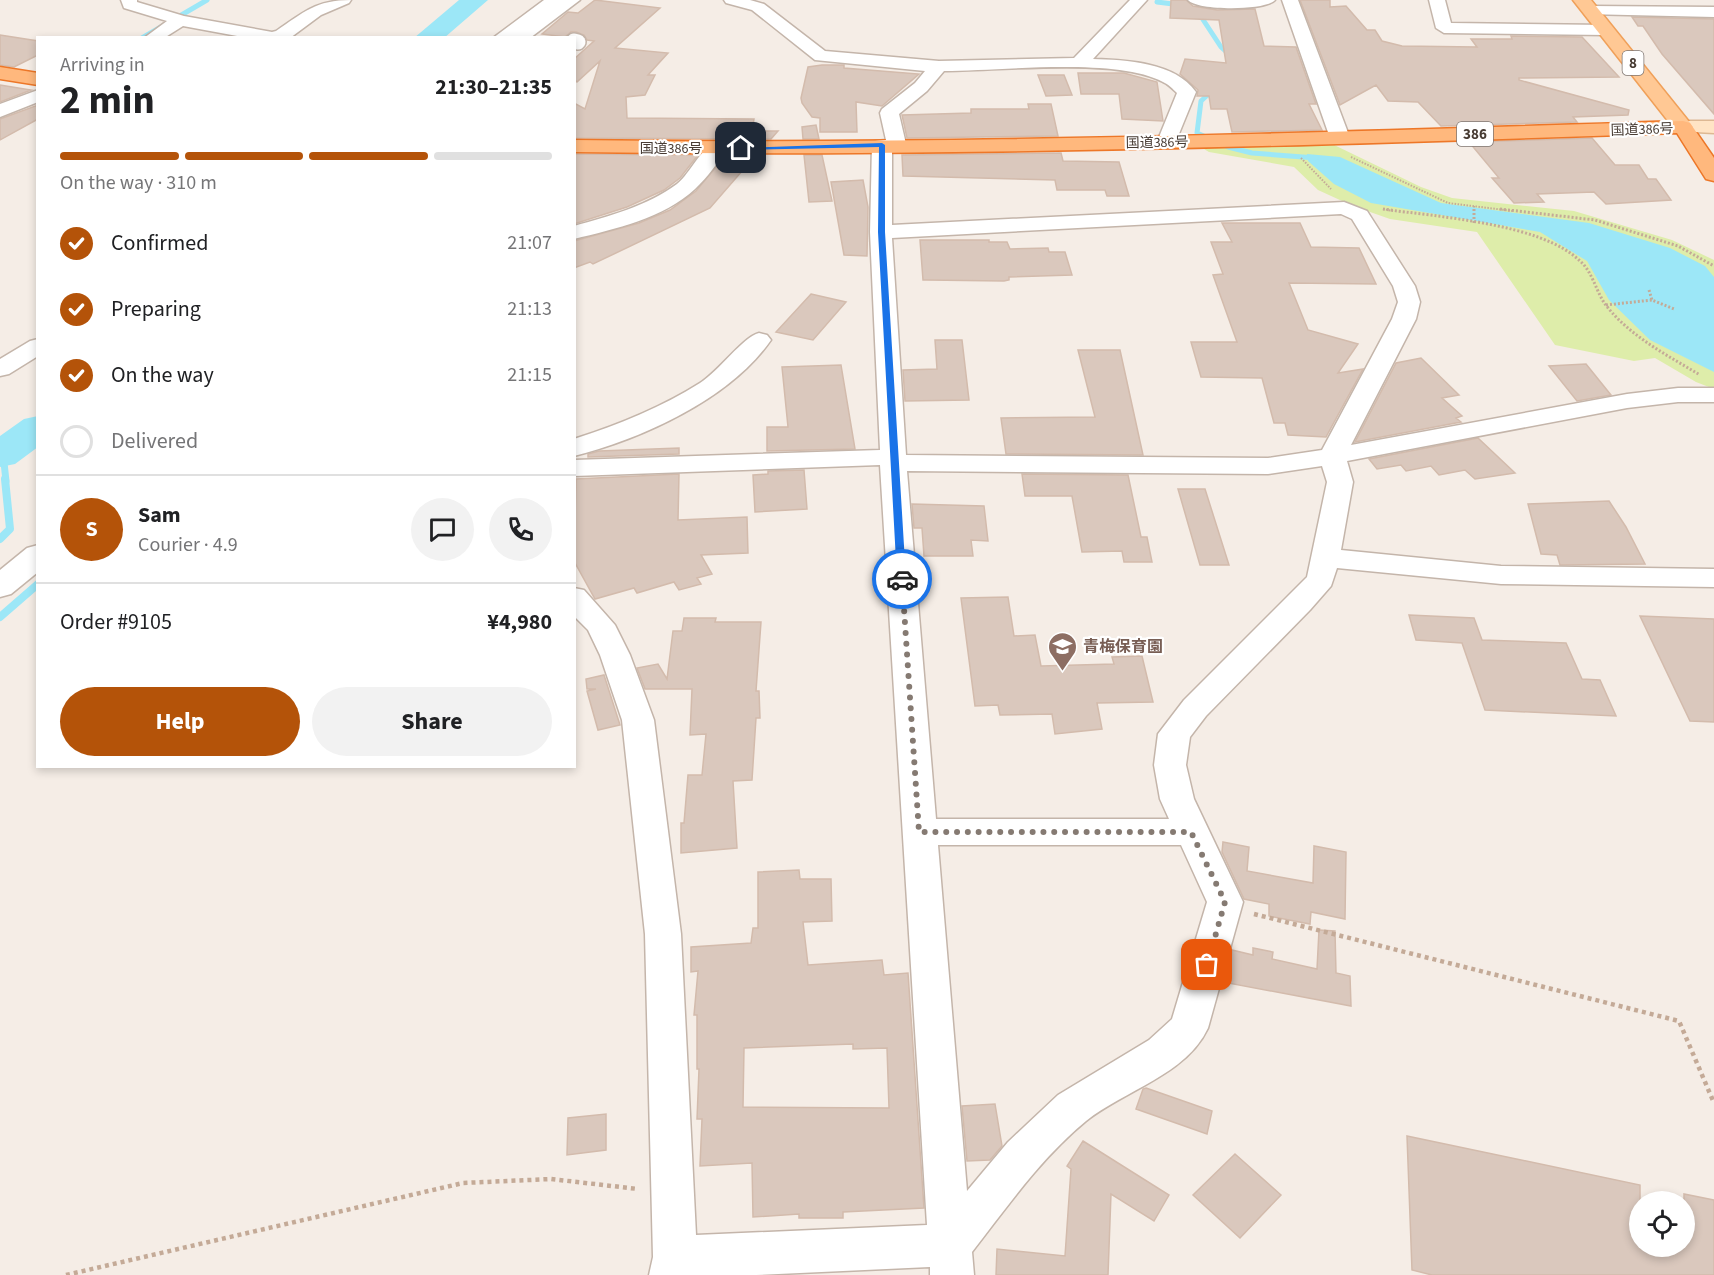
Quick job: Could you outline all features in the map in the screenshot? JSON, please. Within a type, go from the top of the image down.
[{"type":"highway","points":[[0,73],[36,79]]},
{"type":"highway","name":"国道386号","points":[[576,146],[718,148],[1266,141],[1343,147],[1683,128],[1714,174]]},
{"type":"main road","name":"8","points":[[1587,5],[1683,128]]},
{"type":"main road","points":[[1683,128],[1714,127]]},
{"type":"street","points":[[129,0],[130,5],[176,18],[267,36]]},
{"type":"street","points":[[281,36],[315,12],[343,0]]},
{"type":"street","points":[[505,36],[556,0]]},
{"type":"street","points":[[525,36],[572,0]]},
{"type":"street","points":[[732,0],[758,7],[821,56],[939,66],[1079,63],[1150,70],[1184,88],[1187,92],[1173,141]]},
{"type":"street","points":[[1079,63],[1139,0]]},
{"type":"street","points":[[1196,0],[1227,4],[1267,0]]},
{"type":"street","points":[[1290,0],[1343,147]]},
{"type":"street","points":[[1437,0],[1444,28],[1606,30]]},
{"type":"street","points":[[1587,5],[1714,12]]},
{"type":"street","points":[[154,36],[176,18]]},
{"type":"street","points":[[939,66],[921,87],[889,113],[889,145],[881,232],[919,832],[951,1260]]},
{"type":"street","points":[[0,111],[36,96]]},
{"type":"street","points":[[576,232],[657,204],[685,187],[718,148]]},
{"type":"street","points":[[881,232],[1344,208],[1354,210],[1360,215],[1404,286],[1409,302],[1404,319],[1332,456],[1340,482],[1321,579],[1195,708],[1174,734],[1170,765],[1177,799],[1225,902],[1189,1028],[1177,1042],[1158,1056],[1074,1107],[1031,1144],[951,1260]]},
{"type":"street","points":[[576,447],[628,427],[689,399],[723,378],[759,340]]},
{"type":"street","points":[[0,369],[36,347]]},
{"type":"street","points":[[576,468],[894,460],[1268,466],[1627,401],[1678,395],[1708,386]]},
{"type":"street","points":[[0,587],[36,557]]},
{"type":"street","points":[[1325,558],[1501,575],[1712,581]]},
{"type":"street","points":[[576,599],[600,625],[615,655],[638,720],[663,934],[673,1266],[951,1260]]},
{"type":"street","points":[[919,832],[1191,832]]},
{"type":"path","points":[[1343,147],[1418,190],[1448,203],[1595,220],[1678,246],[1714,266]]},
{"type":"path","points":[[1297,151],[1303,162],[1322,181],[1338,192]]},
{"type":"path","points":[[1474,206],[1474,224]]},
{"type":"path","points":[[1377,208],[1520,230],[1548,240],[1581,261],[1606,305],[1644,342],[1708,386]]},
{"type":"path","points":[[1648,290],[1652,300]]},
{"type":"path","points":[[1606,305],[1652,300],[1674,309]]},
{"type":"path","points":[[1225,902],[1272,920],[1679,1021],[1714,1103]]},
{"type":"path","points":[[66,1275],[463,1183],[551,1179],[672,1193]]},
{"type":"green space","points":[[1328,142],[1421,187],[1452,198],[1574,211],[1672,240],[1714,260],[1714,389],[1696,382],[1655,358],[1634,361],[1555,345],[1477,232],[1390,219],[1318,190],[1294,167],[1209,152],[1197,145]]},
{"type":"water","points":[[1307,154],[1340,157],[1441,203],[1589,223],[1670,248],[1705,266],[1714,277],[1714,372],[1650,340],[1609,300],[1587,261],[1540,232],[1371,203],[1334,184],[1308,161]]},
{"type":"building","points":[[595,0],[660,8],[615,48],[668,53],[648,75],[655,75],[645,95],[626,97],[627,118],[754,119],[752,131],[778,131],[771,139],[576,138],[576,104],[585,109],[600,61],[577,82],[576,57],[594,41],[587,40],[584,35],[576,32],[571,32],[566,36],[542,34],[568,12],[578,13]]},
{"type":"building","points":[[1171,0],[1186,0],[1193,6],[1217,10],[1255,9],[1264,46],[1296,47],[1316,104],[1309,104],[1322,130],[1232,132],[1227,109],[1211,109],[1209,96],[1197,96],[1198,90],[1180,74],[1185,59],[1226,63],[1219,20],[1170,18]]},
{"type":"building","points":[[1300,0],[1330,0],[1330,7],[1346,6],[1367,30],[1375,30],[1382,41],[1402,46],[1477,47],[1471,39],[1512,39],[1511,36],[1582,37],[1619,77],[1519,78],[1519,80],[1629,110],[1628,115],[1573,117],[1577,122],[1441,126],[1418,102],[1388,101],[1376,85],[1340,105]]},
{"type":"building","points":[[1632,17],[1714,19],[1714,114],[1662,54],[1643,26],[1638,26]]},
{"type":"building","points":[[0,35],[36,41],[36,56],[14,67],[0,65]]},
{"type":"building","points":[[844,65],[844,68],[919,74],[882,106],[856,102],[857,132],[820,132],[820,118],[812,117],[801,98],[808,67]]},
{"type":"building","points":[[1078,73],[1124,73],[1157,82],[1163,121],[1122,119],[1119,94],[1081,94]]},
{"type":"building","points":[[1038,75],[1064,75],[1072,95],[1046,96]]},
{"type":"building","points":[[0,85],[31,90],[0,102]]},
{"type":"building","points":[[1028,104],[1051,104],[1058,136],[907,138],[902,115],[971,113],[971,109],[1029,109]]},
{"type":"building","points":[[36,106],[36,120],[0,140],[0,119]]},
{"type":"building","points":[[816,125],[819,139],[803,139],[802,127]]},
{"type":"building","points":[[1592,138],[1615,165],[1639,165],[1648,179],[1656,179],[1671,200],[1606,204],[1594,192],[1537,194],[1544,202],[1514,203],[1492,178],[1499,178],[1469,142]]},
{"type":"building","points":[[1061,153],[1063,161],[1119,162],[1129,196],[1107,196],[1105,190],[1057,190],[1055,180],[903,176],[902,155]]},
{"type":"building","points":[[576,154],[698,155],[680,178],[664,190],[627,207],[576,223]]},
{"type":"building","points":[[726,155],[756,155],[710,208],[593,264],[590,262],[576,267],[576,240],[639,223],[670,210],[696,191]]},
{"type":"building","points":[[804,155],[822,155],[832,201],[809,202]]},
{"type":"building","points":[[863,180],[868,207],[867,256],[844,255],[831,182]]},
{"type":"building","points":[[1222,223],[1300,223],[1311,247],[1359,248],[1376,284],[1289,283],[1308,330],[1358,344],[1338,373],[1363,369],[1326,437],[1288,435],[1285,423],[1274,423],[1262,378],[1201,377],[1191,342],[1237,342],[1213,275],[1223,274],[1211,242],[1232,242]]},
{"type":"building","points":[[920,240],[989,240],[989,242],[1007,242],[1010,249],[1048,248],[1049,252],[1065,252],[1072,275],[1009,277],[1009,280],[1004,281],[923,280]]},
{"type":"building","points":[[811,294],[846,302],[813,340],[776,332]]},
{"type":"building","points":[[935,340],[962,340],[969,400],[905,401],[903,370],[937,369]]},
{"type":"building","points":[[1078,350],[1120,350],[1143,455],[1006,454],[1001,418],[1095,417]]},
{"type":"building","points":[[1421,358],[1459,395],[1442,398],[1462,416],[1456,418],[1461,422],[1355,442],[1396,363]]},
{"type":"building","points":[[1586,364],[1611,395],[1577,401],[1549,366]]},
{"type":"building","points":[[841,365],[855,449],[767,451],[767,427],[788,427],[782,367]]},
{"type":"building","points":[[1478,438],[1515,473],[1475,479],[1465,470],[1439,475],[1431,466],[1406,471],[1401,465],[1377,469],[1369,459]]},
{"type":"building","points":[[679,448],[679,454],[588,457],[588,454],[599,451]]},
{"type":"building","points":[[804,470],[807,509],[755,512],[753,475],[768,474],[768,471]]},
{"type":"building","points":[[679,474],[678,520],[747,517],[748,553],[701,555],[712,574],[697,578],[701,584],[679,590],[674,582],[637,593],[634,588],[595,599],[576,565],[576,479]]},
{"type":"building","points":[[1022,474],[1128,475],[1141,537],[1147,537],[1152,562],[1124,562],[1122,551],[1082,552],[1072,496],[1025,496]]},
{"type":"building","points":[[1178,489],[1205,489],[1229,565],[1200,565]]},
{"type":"building","points":[[1609,501],[1626,527],[1645,564],[1560,565],[1557,555],[1541,554],[1528,504]]},
{"type":"building","points":[[912,504],[984,506],[988,541],[971,540],[973,556],[924,556],[922,528],[914,528]]},
{"type":"building","points":[[1008,597],[1014,636],[1035,635],[1041,666],[1114,664],[1112,657],[1142,656],[1153,702],[1097,703],[1102,729],[1055,734],[1052,714],[1000,715],[998,705],[975,706],[961,598]]},
{"type":"building","points":[[1409,615],[1474,618],[1482,640],[1566,643],[1582,679],[1600,680],[1616,716],[1485,710],[1462,643],[1416,640]]},
{"type":"building","points":[[1640,616],[1714,619],[1714,722],[1690,721]]},
{"type":"building","points":[[684,618],[716,618],[715,622],[761,622],[756,691],[759,691],[760,718],[756,718],[752,780],[733,781],[737,848],[681,853],[681,823],[684,823],[688,775],[702,775],[706,734],[690,735],[692,689],[645,689],[637,668],[658,664],[667,679],[673,631],[682,631]]},
{"type":"building","points":[[604,675],[620,725],[598,730],[587,691],[596,689],[587,689],[586,679]]},
{"type":"building","points":[[1223,842],[1249,847],[1247,871],[1313,883],[1314,846],[1346,852],[1345,919],[1311,912],[1310,924],[1269,916],[1269,904],[1244,899],[1222,852]]},
{"type":"building","points":[[799,870],[800,879],[831,879],[832,921],[803,922],[808,965],[882,960],[884,975],[908,973],[924,1208],[843,1212],[843,1218],[799,1218],[799,1214],[753,1217],[752,1163],[700,1166],[702,1119],[697,1119],[699,1069],[697,1069],[697,1015],[694,1015],[698,971],[691,972],[691,947],[751,943],[753,928],[758,928],[758,872]],"holes":[[[853,1044],[853,1049],[887,1048],[889,1108],[743,1107],[744,1048]]]},
{"type":"building","points":[[1319,930],[1335,931],[1336,973],[1350,976],[1351,1006],[1228,983],[1232,950],[1253,955],[1253,948],[1273,952],[1272,959],[1317,969]]},
{"type":"building","points":[[1146,1088],[1212,1111],[1207,1134],[1136,1109],[1143,1089]]},
{"type":"building","points":[[995,1104],[1002,1146],[990,1160],[967,1161],[962,1106]]},
{"type":"building","points":[[606,1114],[606,1150],[567,1155],[568,1118]]},
{"type":"building","points":[[1407,1136],[1640,1185],[1640,1191],[1629,1191],[1629,1257],[1695,1257],[1695,1196],[1714,1200],[1714,1275],[1432,1275],[1412,1270]]},
{"type":"building","points":[[1083,1141],[1169,1195],[1154,1221],[1111,1194],[1108,1275],[996,1275],[997,1249],[1065,1256],[1071,1169],[1067,1166]]},
{"type":"building","points":[[1235,1154],[1281,1195],[1240,1238],[1193,1195]]},
{"type":"waterway","points":[[145,36],[207,0]]},
{"type":"waterway","points":[[430,36],[475,0]]},
{"type":"waterway","points":[[1157,2],[1181,5]]},
{"type":"waterway","points":[[1198,12],[1221,47],[1231,56]]},
{"type":"waterway","points":[[1212,91],[1201,101],[1197,133],[1228,147],[1252,153],[1316,158]]},
{"type":"waterway","points":[[0,455],[36,429]]},
{"type":"waterway","points":[[3,453],[6,481]]},
{"type":"waterway","points":[[0,539],[10,529],[5,479]]},
{"type":"waterway","points":[[0,617],[36,586]]},
{"type":"way so far","points":[[902,579],[919,832],[1191,832],[1215,877],[1225,902],[1207,965]]},
{"type":"place","name":"青梅保育園","points":[[1062,672]]},
{"type":"route","points":[[741,148],[882,145],[881,232],[902,579]]}]
